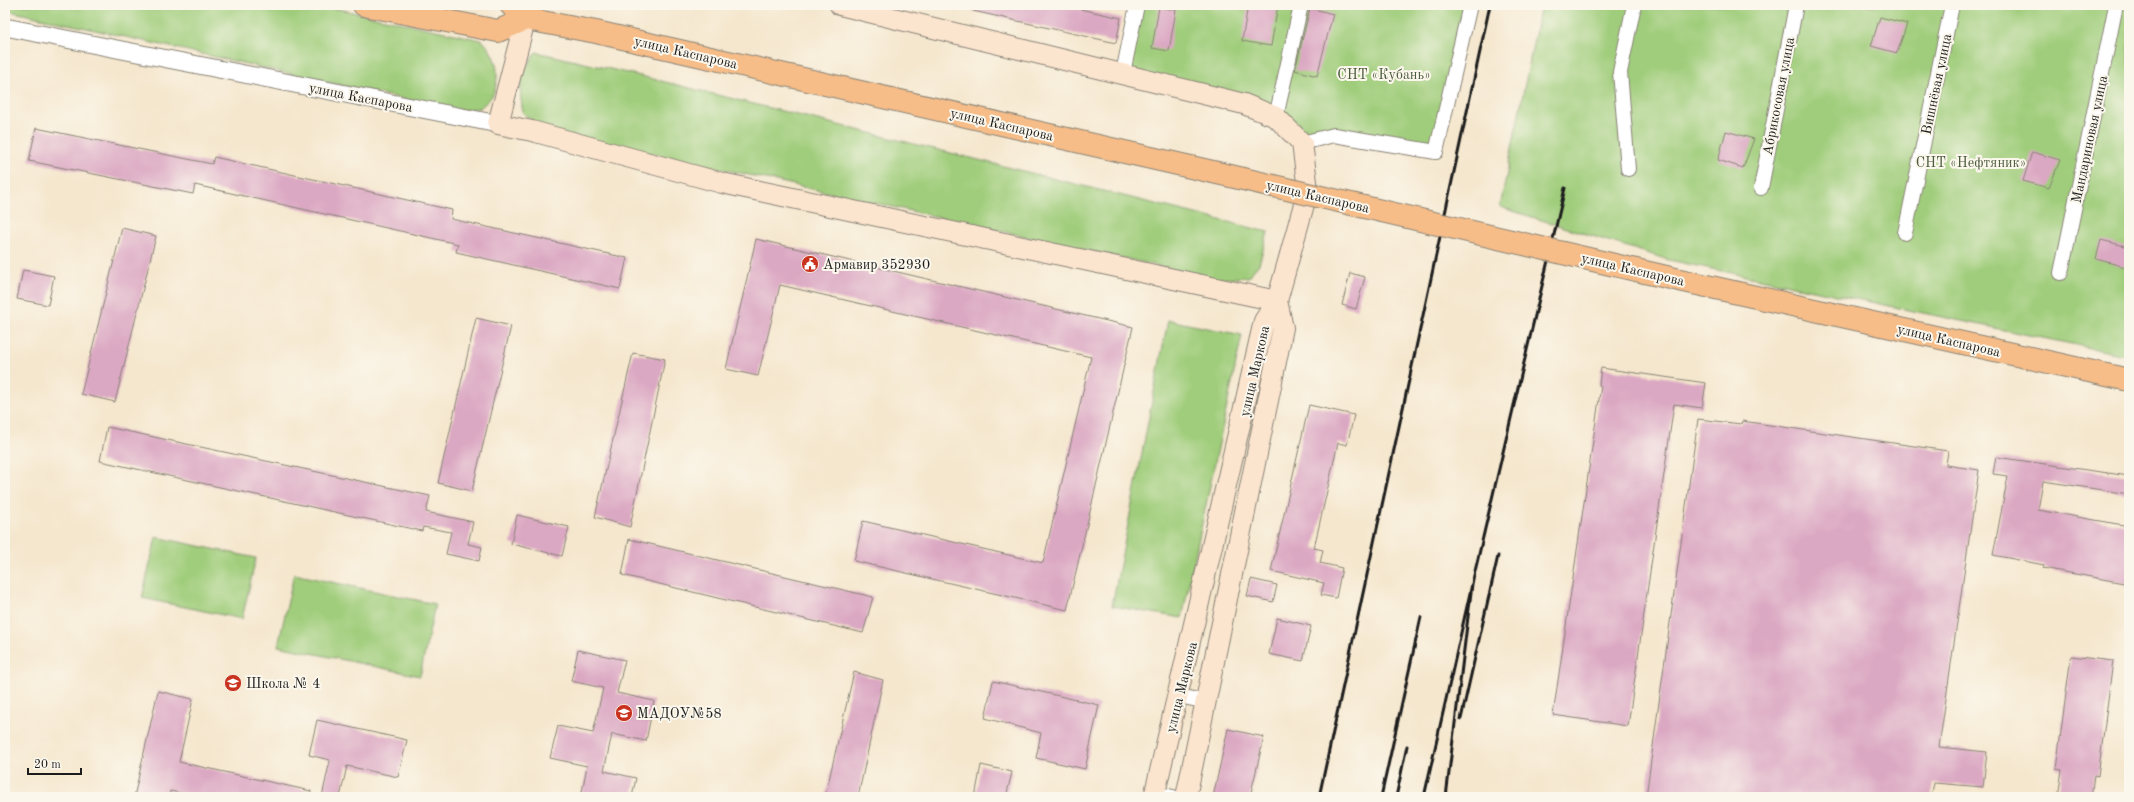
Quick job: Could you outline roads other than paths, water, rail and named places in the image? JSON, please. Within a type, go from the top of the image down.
[{"type":"main road","points":[[364,5],[498,31],[522,10]]},
{"type":"main road","points":[[840,5],[1244,104],[1276,117],[1302,143],[1308,190],[1277,301]]},
{"type":"main road","points":[[498,124],[522,10]]},
{"type":"main road","name":"улица Каспарова","points":[[522,10],[596,32],[1675,279],[2129,380]]},
{"type":"main road","name":"улица Каспарова","points":[[498,124],[532,131],[722,183],[1277,301]]},
{"type":"main road","name":"улица Маркова","points":[[1161,796],[1179,696],[1264,322],[1277,301]]},
{"type":"main road","name":"улица Маркова","points":[[1186,797],[1284,328],[1277,301]]},
{"type":"street","points":[[1122,73],[1137,5]]},
{"type":"street","points":[[1276,117],[1301,5]]},
{"type":"street","points":[[1302,143],[1334,135],[1436,152],[1470,5]]},
{"type":"street","points":[[1628,169],[1620,72],[1634,5]]},
{"type":"street","name":"Абрикосовая улица","points":[[1761,188],[1796,5]]},
{"type":"street","name":"Вишнёвая улица","points":[[1905,233],[1952,5]]},
{"type":"street","name":"Мандариновая улица","points":[[2061,273],[2116,5]]},
{"type":"street","name":"улица Каспарова","points":[[5,27],[498,124]]},
{"type":"street","points":[[1179,696],[1207,702]]},
{"type":"railway","points":[[1319,797],[1490,5]]},
{"type":"railway","points":[[1472,584],[1565,188]]},
{"type":"railway","points":[[1461,719],[1498,556]]},
{"type":"railway","points":[[1424,797],[1472,584],[1446,797]]},
{"type":"railway","points":[[1381,797],[1421,617]]},
{"type":"railway","points":[[1396,797],[1407,746]]},
{"type":"place","name":"Армавир 352930","points":[[810,264]]},
{"type":"place","name":"Школа № 4","points":[[233,683]]},
{"type":"place","name":"МАДОУ№58","points":[[624,713]]},
{"type":"park label","name":"СНТ «Кубань»","points":[[1384,74]]},
{"type":"park label","name":"СНТ «Нефтяник»","points":[[1971,162]]}]
